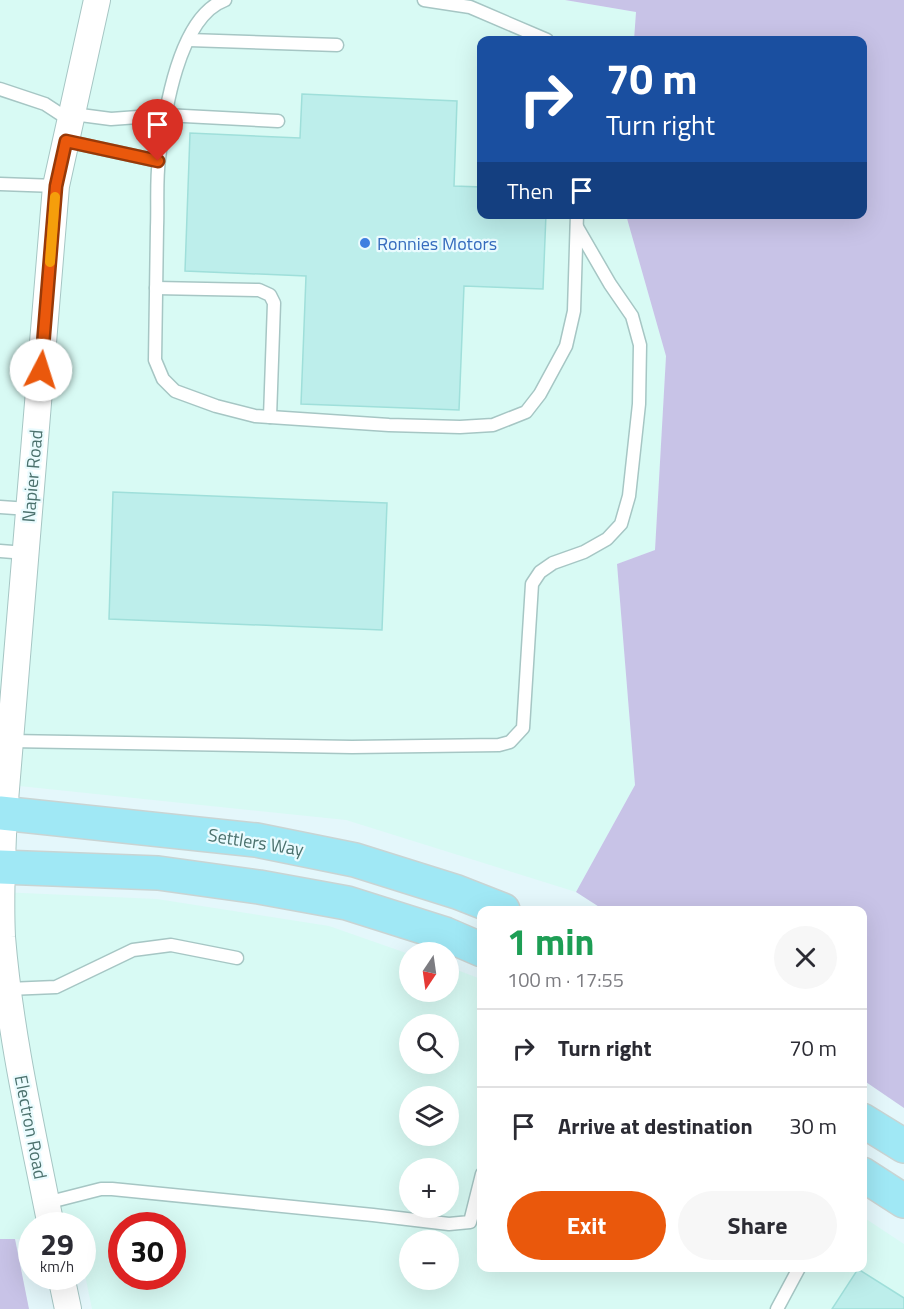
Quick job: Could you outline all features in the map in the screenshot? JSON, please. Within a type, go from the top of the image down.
[{"type":"main road","name":"Settlers Way","points":[[2,813],[256,840],[355,860],[457,892],[493,906]]},
{"type":"main road","points":[[1,867],[158,873],[259,887],[346,903],[445,934],[477,948]]},
{"type":"main road","points":[[867,1123],[904,1146]]},
{"type":"main road","points":[[867,1177],[904,1201]]},
{"type":"street","name":"Napier Road","points":[[2,813],[56,186],[97,0]]},
{"type":"street","name":"Electron Road","points":[[2,813],[2,935],[8,989],[15,1046],[49,1212]]},
{"type":"street","points":[[64,1290],[68,1309]]},
{"type":"lane","points":[[225,0],[213,4],[195,25],[179,63],[165,116],[158,161],[155,360],[164,379],[175,391],[216,406],[270,417],[460,427],[493,425],[526,412],[540,394],[566,346],[574,311],[577,221]]},
{"type":"lane","points":[[424,0],[470,7],[538,36]]},
{"type":"lane","points":[[189,40],[337,45]]},
{"type":"lane","points":[[0,89],[45,104],[70,125],[158,161]]},
{"type":"lane","points":[[70,125],[111,119],[165,116],[278,122]]},
{"type":"lane","points":[[0,184],[56,186]]},
{"type":"lane","points":[[10,741],[352,747],[499,745],[510,742],[523,728],[532,584],[540,572],[553,562],[584,552],[607,539],[621,524],[629,496],[639,404],[640,345],[632,316],[610,284],[577,221]]},
{"type":"lane","points":[[156,288],[259,290],[270,295],[274,303],[270,417]]},
{"type":"lane","points":[[0,507],[29,509]]},
{"type":"lane","points":[[0,551],[26,553]]},
{"type":"lane","points":[[8,989],[56,987],[133,950],[171,945],[237,958]]},
{"type":"lane","points":[[53,1212],[101,1189],[112,1189],[449,1224],[470,1222],[477,1194]]},
{"type":"lane","points":[[777,1309],[797,1272]]},
{"type":"shaded area","points":[[0,0],[565,0],[636,12],[634,36],[477,36],[477,219],[627,219],[666,356],[655,550],[617,564],[635,785],[576,892],[346,820],[0,784]]},
{"type":"shaded area","points":[[565,0],[904,0],[904,1108],[867,1083],[867,906],[598,906],[576,892],[635,785],[617,564],[655,550],[666,356],[627,219],[867,219],[867,36],[634,36],[636,12]]},
{"type":"shaded area","points":[[0,892],[157,899],[329,926],[399,950],[399,1002],[459,1002],[459,971],[477,978],[477,1272],[867,1272],[867,1220],[904,1244],[904,1309],[92,1309],[88,1290],[96,1290],[96,1212],[18,1212],[18,1239],[0,1239]]},
{"type":"shaded area","points":[[0,1239],[15,1239],[18,1254],[18,1290],[25,1290],[29,1309],[0,1309]]},
{"type":"building","name":"Ronnies Motors","points":[[302,94],[457,101],[454,186],[477,187],[477,219],[546,219],[543,289],[464,286],[459,410],[301,404],[306,276],[185,271],[190,133],[300,138]]},
{"type":"building","points":[[113,492],[387,503],[382,630],[109,619]]},
{"type":"building","points":[[856,1272],[863,1272],[904,1298],[904,1309],[832,1309]]},
{"type":"slow traffic","points":[[50,262],[55,197]]},
{"type":"place","name":"Ronnies Motors","points":[[365,243]]},
{"type":"route","points":[[41,370],[56,186],[66,141],[158,161]]}]
